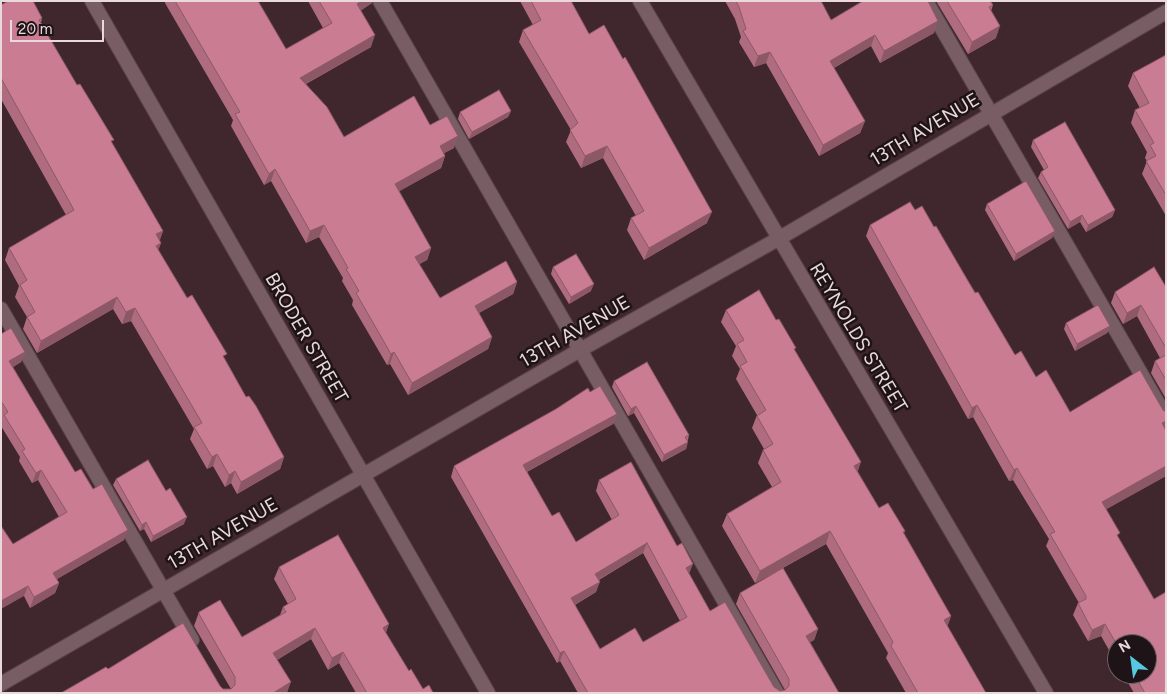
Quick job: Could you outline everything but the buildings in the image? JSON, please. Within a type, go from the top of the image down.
[{"type":"street","name":"BRODER STREET","points":[[92,1],[488,693]]},
{"type":"street","points":[[380,1],[777,693]]},
{"type":"street","name":"REYNOLDS STREET","points":[[640,1],[1046,693]]},
{"type":"street","points":[[926,1],[1166,417]]},
{"type":"street","name":"13TH AVENUE","points":[[1,684],[580,350],[778,239],[990,113],[1166,12]]},
{"type":"street","points":[[1,309],[198,650]]}]
